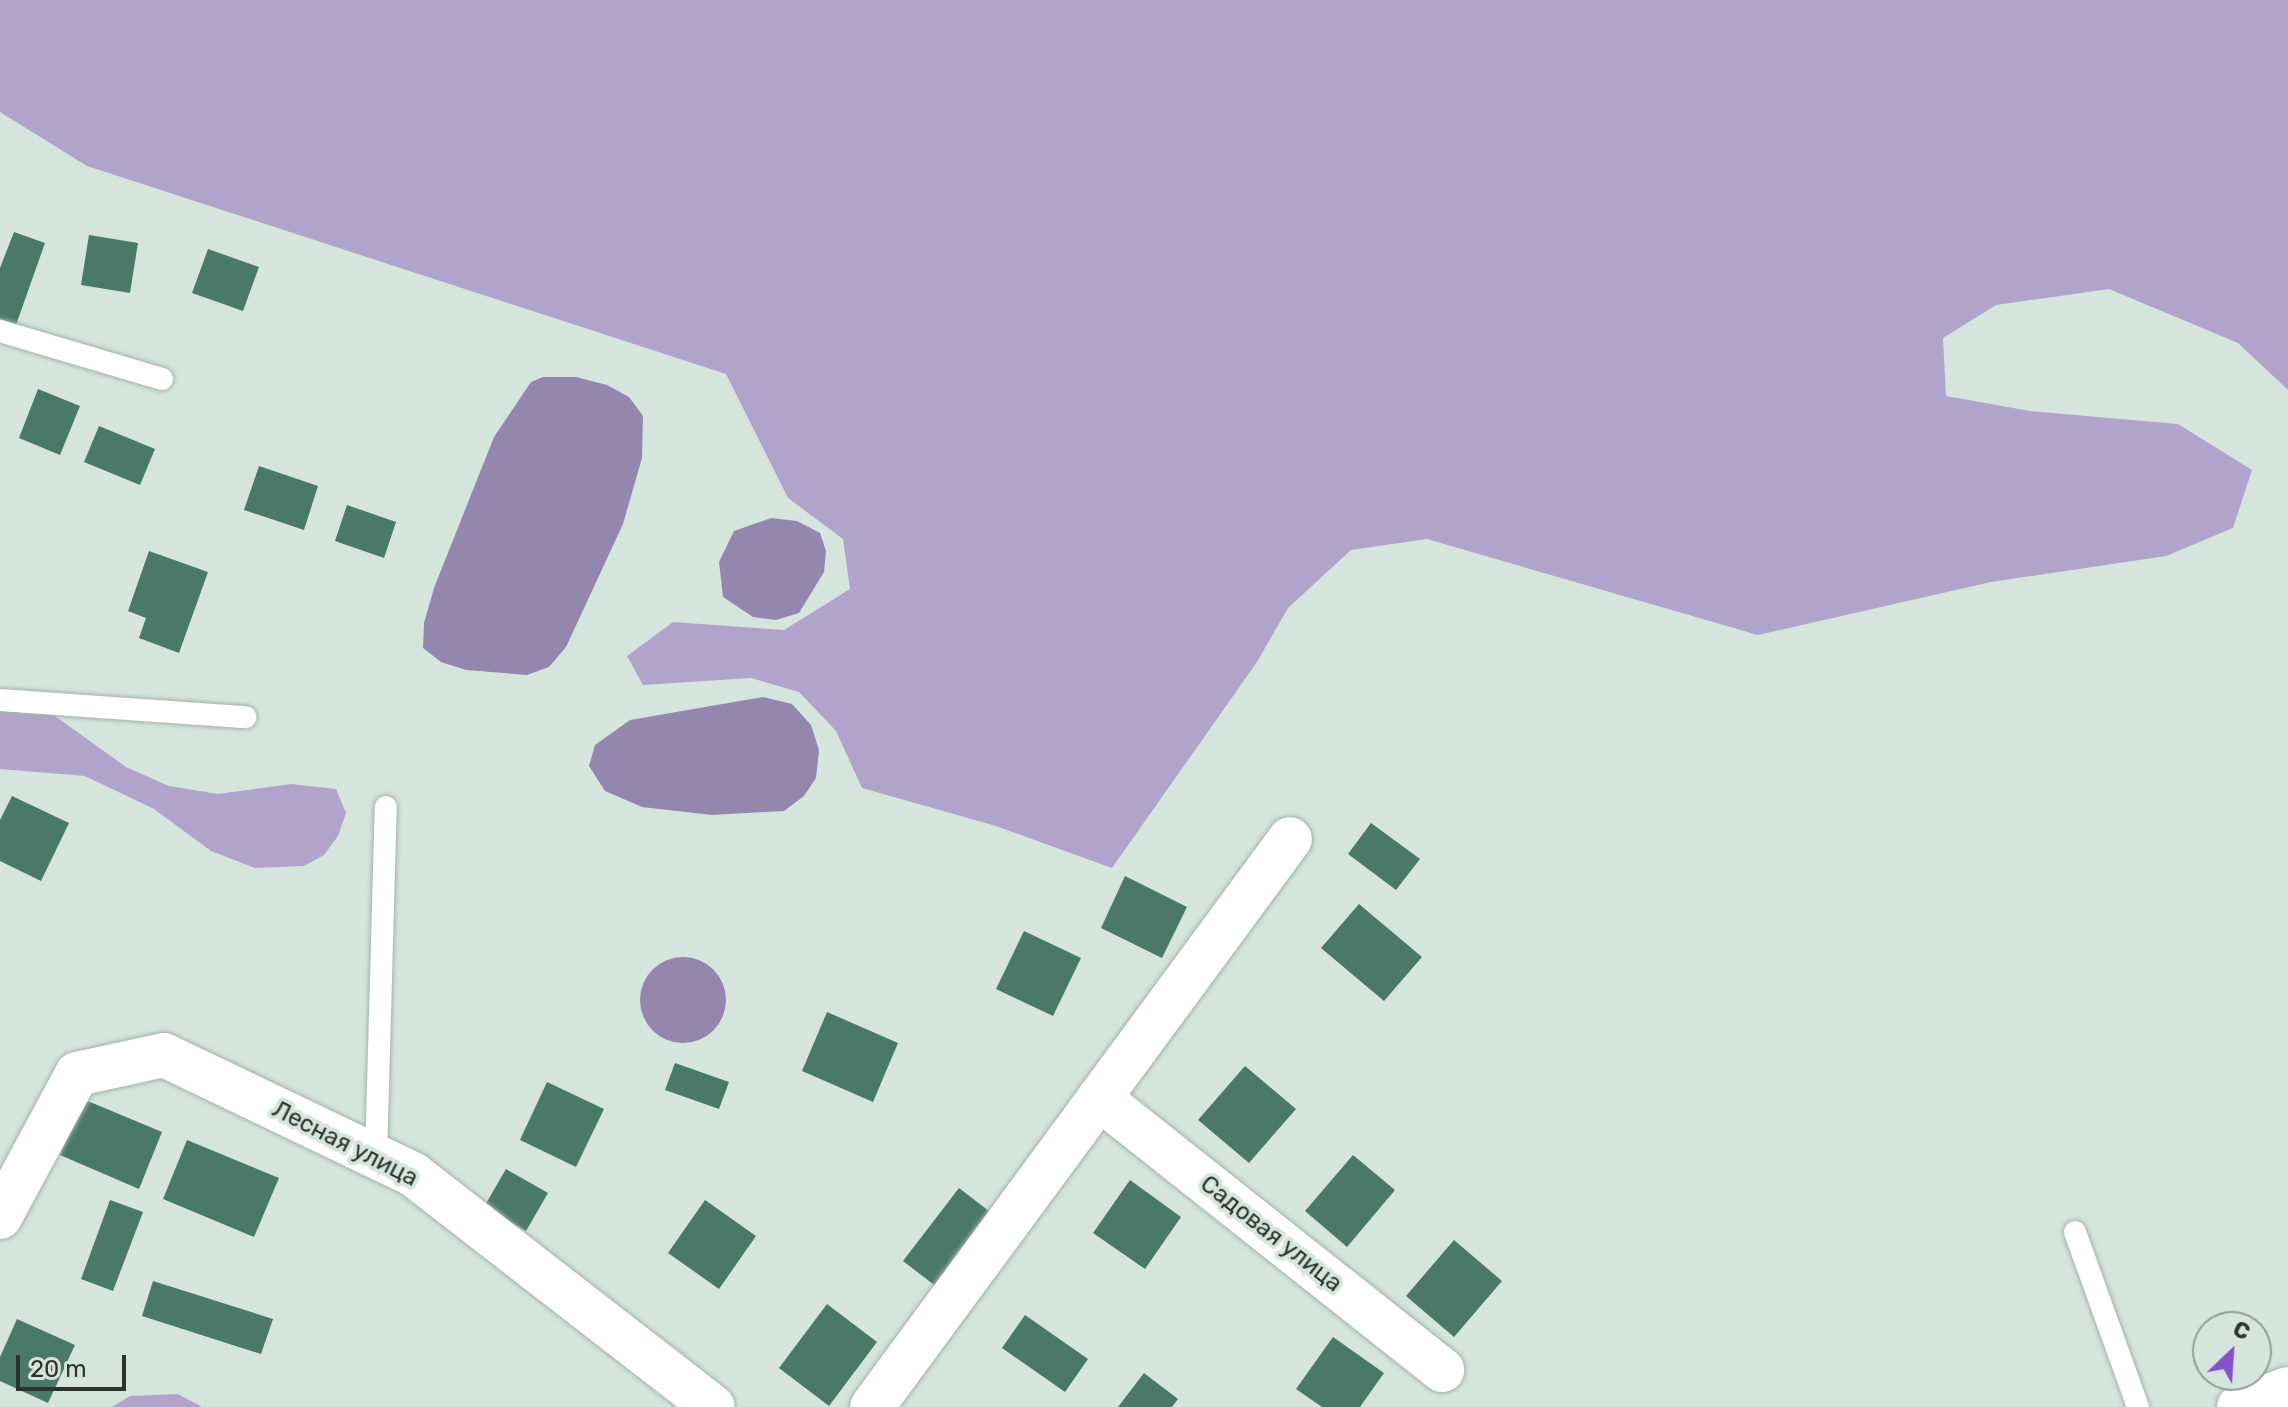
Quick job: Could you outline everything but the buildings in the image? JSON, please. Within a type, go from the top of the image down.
[{"type":"street","points":[[872,1407],[1290,839]]},
{"type":"street","name":"Лесная улица","points":[[0,1217],[77,1074],[164,1055],[414,1175],[713,1407]]},
{"type":"street","name":"Садовая улица","points":[[1099,1098],[1442,1370]]},
{"type":"street","points":[[2239,1407],[2288,1389]]},
{"type":"lane","points":[[0,331],[162,379]]},
{"type":"lane","points":[[0,700],[245,717]]},
{"type":"lane","points":[[376,1157],[386,807]]},
{"type":"lane","points":[[2075,1232],[2138,1407]]},
{"type":"shaded area","points":[[0,0],[2288,0],[2288,390],[2238,343],[2109,289],[1996,305],[1943,338],[1946,396],[2030,411],[2178,424],[2252,470],[2233,528],[2166,556],[1991,582],[1758,635],[1427,539],[1351,550],[1288,608],[1257,662],[1112,868],[996,826],[862,788],[836,731],[799,692],[751,678],[643,685],[627,656],[673,622],[784,630],[850,589],[843,539],[788,498],[726,374],[87,166],[0,112]]},
{"type":"shaded area","points":[[543,377],[576,377],[607,385],[629,397],[643,416],[642,458],[623,524],[566,647],[549,667],[527,675],[466,670],[441,662],[423,648],[424,623],[434,588],[494,437],[531,382]]},
{"type":"shaded area","points":[[771,518],[797,521],[820,533],[826,551],[824,572],[799,613],[776,620],[753,617],[723,597],[719,562],[734,531]]},
{"type":"shaded area","points":[[0,694],[48,711],[126,767],[169,786],[218,794],[291,784],[336,789],[346,813],[338,836],[324,855],[304,866],[255,868],[211,851],[154,809],[85,776],[0,769]]},
{"type":"shaded area","points":[[763,697],[792,704],[811,725],[819,750],[816,778],[804,796],[784,811],[712,815],[642,807],[605,791],[589,766],[595,745],[630,720]]},
{"type":"shaded area","points":[[683,957],[699,961],[713,970],[722,984],[726,1000],[722,1016],[713,1030],[699,1039],[683,1043],[667,1039],[653,1030],[644,1016],[640,1000],[644,984],[653,970],[667,961]]},
{"type":"shaded area","points":[[178,1394],[202,1407],[112,1407],[130,1396]]}]
